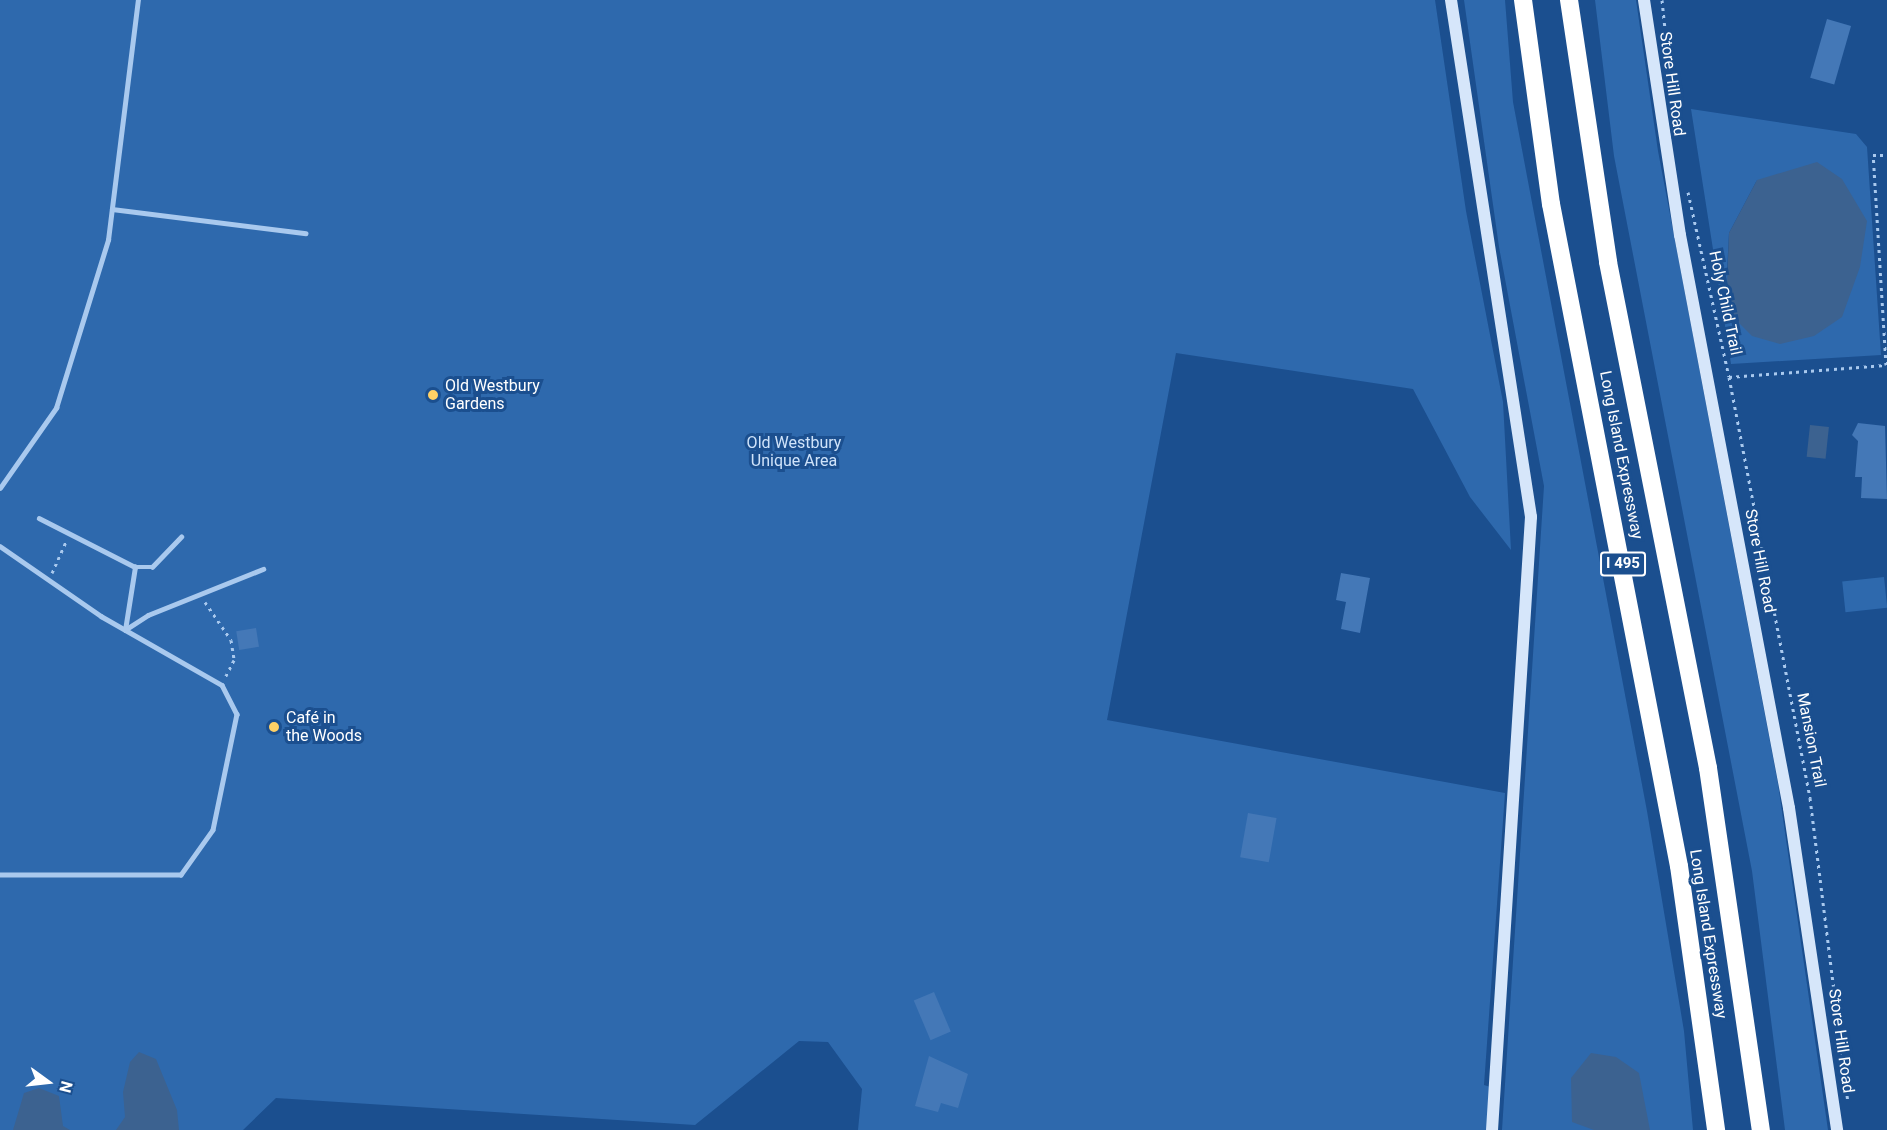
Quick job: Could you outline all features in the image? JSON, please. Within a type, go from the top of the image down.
[{"type":"highway","name":"Long Island Expressway","points":[[1523,0],[1551,204],[1677,855],[1716,1130]]},
{"type":"highway","name":"Long Island Expressway","points":[[1569,0],[1606,251],[1710,779],[1761,1130]]},
{"type":"main road","points":[[1451,0],[1531,517],[1492,1130]]},
{"type":"main road","name":"Store Hill Road","points":[[1644,0],[1680,235],[1789,808],[1837,1130]]},
{"type":"lane","points":[[0,488],[56,408],[108,240],[138,0]]},
{"type":"lane","points":[[112,209],[306,233]]},
{"type":"lane","points":[[39,518],[135,567],[152,567],[181,537]]},
{"type":"lane","points":[[0,546],[125,630],[222,685],[237,714],[213,830],[182,875],[0,875]]},
{"type":"lane","points":[[125,630],[135,567]]},
{"type":"lane","points":[[125,630],[148,615],[263,569]]},
{"type":"path","points":[[1662,0],[1669,69]]},
{"type":"path","name":"Holy Child Trail","points":[[1686,181],[1729,377],[1886,365],[1873,155],[1887,155]]},
{"type":"path","name":"Mansion Trail","points":[[1729,377],[1810,798],[1849,1112]]},
{"type":"path","points":[[49,580],[70,533]]},
{"type":"path","points":[[200,596],[231,640],[234,660],[222,685]]},
{"type":"green space","name":"Old Westbury Gardens","points":[[0,0],[1435,0],[1466,211],[1503,402],[1511,550],[1470,497],[1413,389],[1176,353],[1107,720],[1505,793],[1484,1085],[1494,1088],[1492,1130],[858,1130],[862,1089],[828,1042],[799,1041],[695,1125],[276,1098],[243,1130],[0,1130]]},
{"type":"green space","points":[[1464,0],[1505,0],[1513,102],[1647,811],[1684,1031],[1693,1130],[1502,1130],[1544,486],[1499,247]]},
{"type":"green space","points":[[1595,0],[1636,0],[1658,151],[1778,784],[1828,1130],[1785,1130],[1752,871],[1614,156]]},
{"type":"green space","points":[[1691,109],[1856,134],[1867,147],[1881,355],[1731,364]],"holes":[[[1757,180],[1727,272],[1729,233]]]},
{"type":"green space","points":[[1884,577],[1887,608],[1845,612],[1842,581]]},
{"type":"shaded area","points":[[1817,162],[1842,179],[1867,221],[1860,267],[1842,317],[1814,336],[1780,344],[1752,336],[1726,310],[1729,233],[1757,180]]},
{"type":"shaded area","points":[[1810,425],[1829,427],[1826,459],[1807,457]]},
{"type":"shaded area","points":[[139,1052],[156,1059],[177,1110],[179,1130],[116,1130],[125,1117],[123,1092],[130,1062]]},
{"type":"shaded area","points":[[1591,1053],[1616,1057],[1639,1073],[1650,1130],[1594,1130],[1572,1122],[1571,1078]]},
{"type":"shaded area","points":[[39,1088],[59,1096],[63,1126],[70,1130],[13,1130],[24,1093]]},
{"type":"building","points":[[1827,19],[1851,26],[1834,85],[1810,78]]},
{"type":"building","points":[[1858,423],[1885,426],[1887,499],[1861,498],[1862,477],[1855,477],[1858,441],[1852,435]]},
{"type":"building","points":[[1341,573],[1370,578],[1360,633],[1341,629],[1346,602],[1336,600]]},
{"type":"building","points":[[256,628],[259,647],[239,650],[236,631]]},
{"type":"building","points":[[1248,813],[1277,818],[1269,862],[1240,857]]},
{"type":"building","points":[[934,992],[951,1032],[931,1040],[914,1001]]},
{"type":"building","points":[[929,1056],[968,1074],[958,1108],[941,1103],[938,1112],[915,1106]]},
{"type":"place","name":"Old Westbury Gardens","points":[[433,395]]},
{"type":"place","name":"Café in the Woods","points":[[274,727]]},
{"type":"park label","name":"Old Westbury Unique Area","points":[[794,452]]}]
